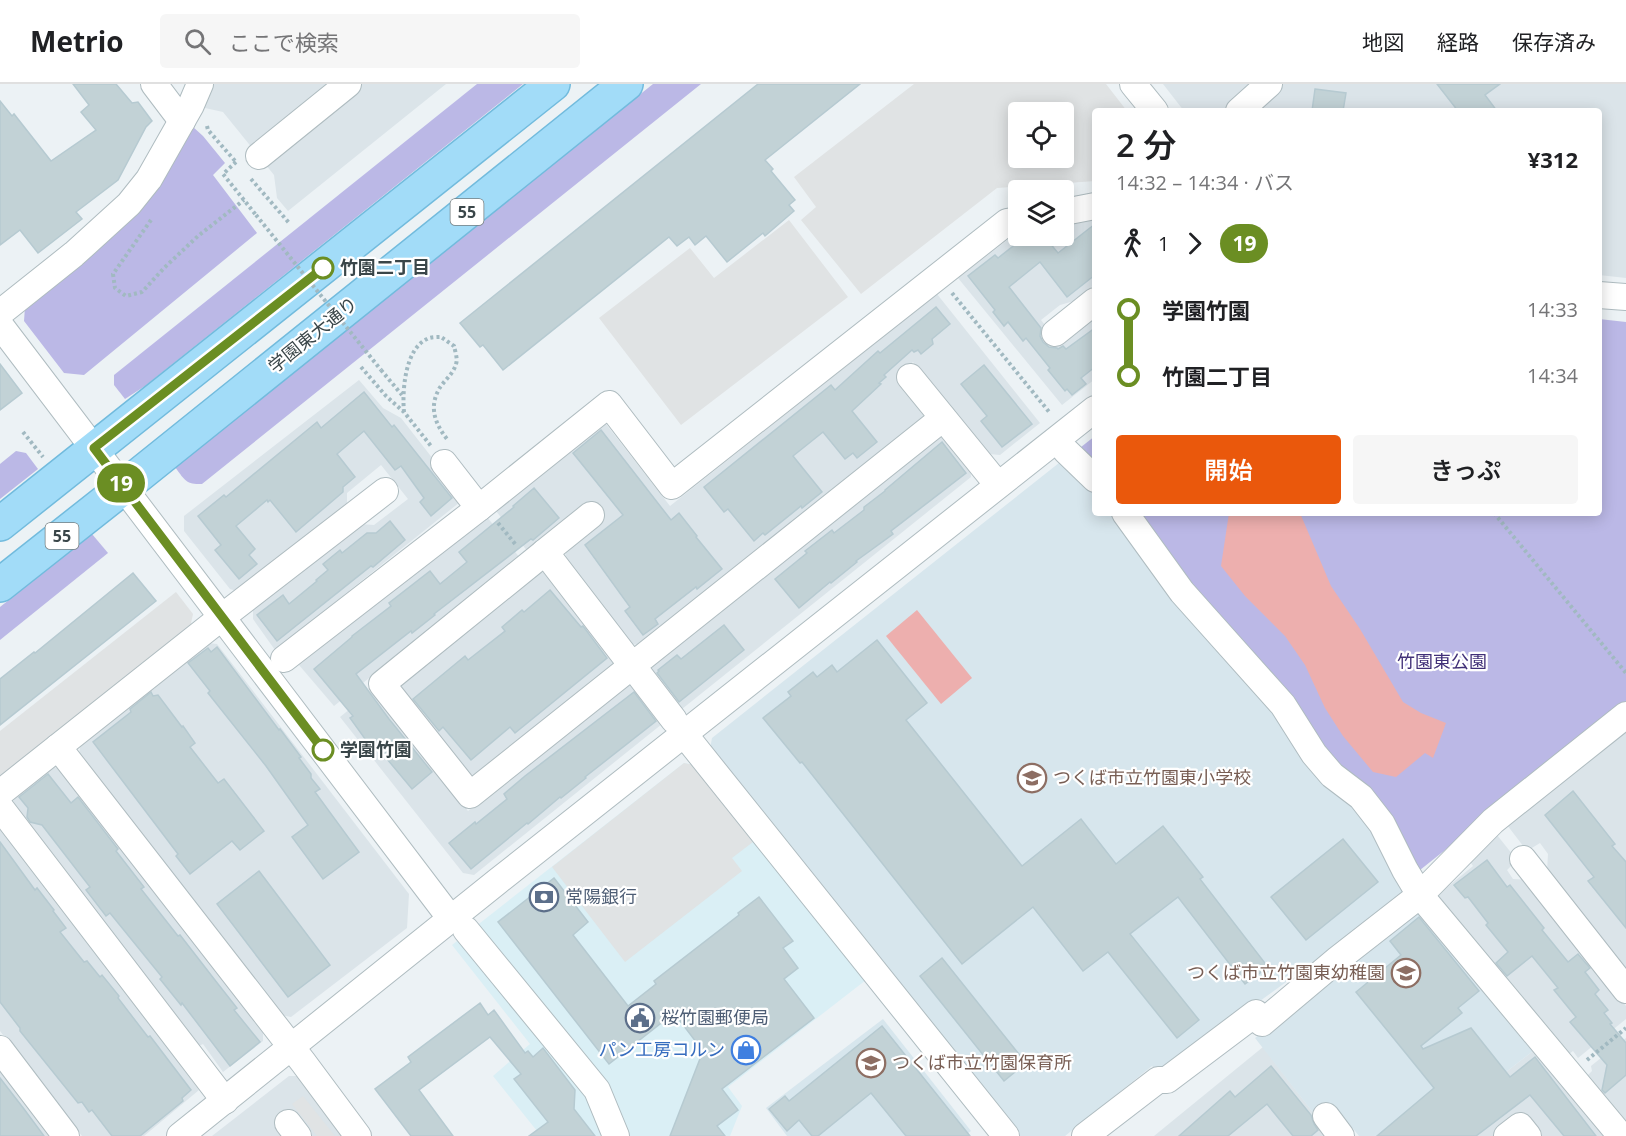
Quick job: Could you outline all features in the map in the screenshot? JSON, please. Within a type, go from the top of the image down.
[{"type":"main road","name":"55","points":[[0,524],[553,84]]},
{"type":"main road","name":"学園東大通り","points":[[0,585],[626,84]]},
{"type":"street","points":[[154,84],[191,126]]},
{"type":"street","points":[[0,313],[74,254],[129,204],[191,126],[200,84]]},
{"type":"street","points":[[247,166],[348,84]]},
{"type":"street","points":[[1133,84],[1153,108]]},
{"type":"street","points":[[1242,108],[1269,84]]},
{"type":"street","points":[[1074,210],[1092,207]]},
{"type":"street","points":[[284,659],[609,404],[672,486],[1008,222]]},
{"type":"street","points":[[1602,295],[1626,297]]},
{"type":"street","points":[[1055,333],[1092,303]]},
{"type":"street","points":[[0,325],[458,924],[597,1090],[616,1136]]},
{"type":"street","points":[[910,377],[998,485]]},
{"type":"street","points":[[180,1136],[292,1047],[458,924],[679,727],[1092,411]]},
{"type":"street","points":[[591,515],[382,684],[470,795],[943,418]]},
{"type":"street","points":[[1066,452],[1092,476]]},
{"type":"street","points":[[447,454],[479,508]]},
{"type":"street","points":[[0,793],[385,491]]},
{"type":"street","points":[[1127,516],[1182,592],[1283,705],[1314,754],[1332,775],[1360,797],[1382,824],[1420,895],[1621,1136]]},
{"type":"street","points":[[538,558],[632,666],[1000,1128]]},
{"type":"street","points":[[1085,1136],[1158,1080],[1167,1080],[1256,1013],[1262,1023],[1338,958],[1420,895],[1493,821],[1626,715]]},
{"type":"street","points":[[58,747],[292,1047],[358,1136]]},
{"type":"street","points":[[0,807],[225,1101]]},
{"type":"street","points":[[1523,859],[1626,990]]},
{"type":"street","points":[[0,1049],[66,1136]]},
{"type":"street","points":[[1507,1136],[1520,1126],[1528,1136]]},
{"type":"path","points":[[191,126],[205,121],[208,130],[247,166],[290,224]]},
{"type":"path","points":[[247,166],[223,174],[403,396]]},
{"type":"path","points":[[156,211],[113,274],[115,288],[126,296],[142,292],[198,236],[244,200]]},
{"type":"path","points":[[939,276],[1053,418]]},
{"type":"path","points":[[404,412],[403,396],[406,374],[414,350],[427,339],[441,337],[454,346],[457,363],[449,378],[438,391],[433,407],[447,454]]},
{"type":"path","points":[[361,367],[386,396],[447,454]]},
{"type":"path","points":[[23,432],[47,461]]},
{"type":"path","points":[[479,508],[490,513],[538,558]]},
{"type":"path","points":[[1496,516],[1626,674]]},
{"type":"path","points":[[1570,1075],[1626,1028]]},
{"type":"shaded area","points":[[212,84],[446,84],[288,211],[277,198],[274,175],[223,112],[205,108],[203,102]]},
{"type":"shaded area","points":[[914,84],[1106,84],[1125,108],[1092,108],[1092,181],[1008,180],[1008,187],[997,188],[861,294],[801,220],[816,207],[794,177]]},
{"type":"shaded area","points":[[1163,84],[1626,84],[1626,278],[1602,275],[1602,108],[1182,108]]},
{"type":"shaded area","points":[[789,220],[848,297],[681,425],[599,318],[690,248],[714,278]]},
{"type":"shaded area","points":[[1092,221],[1092,286],[1074,301],[1060,305],[1041,320],[1058,342],[1092,315],[1092,381],[1062,405],[958,278],[1008,240],[1008,246],[1074,246],[1074,224]]},
{"type":"shaded area","points":[[937,294],[1040,423],[1000,455],[989,454],[913,362],[896,376],[924,410],[923,419],[640,645],[630,644],[565,561],[566,549],[602,519],[589,502],[528,552],[496,511],[606,424],[670,506]]},
{"type":"shaded area","points":[[359,380],[383,408],[401,418],[437,464],[460,502],[275,650],[253,619],[253,610],[360,524],[374,525],[408,499],[381,465],[347,493],[347,509],[240,592],[230,589],[184,531],[184,516]]},
{"type":"shaded area","points":[[936,437],[947,438],[970,465],[971,477],[682,709],[648,668]]},
{"type":"shaded area","name":"つくば市立竹園東小学校","points":[[1064,459],[1092,488],[1092,516],[1118,516],[1354,802],[1408,893],[1160,1074],[1152,1066],[1065,1136],[1020,1136],[710,749],[712,738]]},
{"type":"shaded area","points":[[1229,516],[1301,516],[1331,586],[1360,629],[1403,702],[1421,713],[1446,723],[1433,758],[1425,753],[1396,777],[1373,772],[1343,736],[1325,708],[1305,665],[1285,636],[1245,596],[1221,566]]},
{"type":"shaded area","points":[[487,517],[520,558],[334,706],[299,665]]},
{"type":"shaded area","points":[[538,572],[547,573],[613,656],[613,667],[477,776],[466,773],[401,692],[403,680]]},
{"type":"shaded area","points":[[176,592],[193,614],[190,628],[0,778],[0,731]]},
{"type":"shaded area","points":[[917,610],[972,678],[941,704],[886,636]]},
{"type":"shaded area","points":[[208,643],[217,644],[409,894],[407,928],[291,1017],[281,1015],[79,753],[81,743]]},
{"type":"shaded area","points":[[629,682],[662,724],[474,875],[463,873],[340,717],[372,691],[468,811]]},
{"type":"shaded area","points":[[1626,724],[1626,973],[1547,871],[1548,854],[1540,843],[1527,851],[1504,821]]},
{"type":"shaded area","points":[[684,763],[694,765],[866,980],[728,1087],[742,1106],[730,1136],[541,1136],[493,1076],[530,1044],[452,945]]},
{"type":"shaded area","points":[[684,763],[694,765],[753,842],[732,858],[742,871],[625,962],[552,867]]},
{"type":"shaded area","points":[[52,767],[61,768],[263,1031],[263,1041],[223,1072],[203,1044],[199,1046],[13,806],[14,795]]},
{"type":"shaded area","points":[[0,823],[184,1062],[180,1065],[199,1090],[144,1136],[82,1136],[0,1031]]},
{"type":"shaded area","points":[[1493,830],[1517,860],[1507,870],[1513,879],[1528,880],[1626,1006],[1626,1019],[1578,1058],[1573,1051],[1569,1054],[1434,898],[1473,866],[1465,855]]},
{"type":"shaded area","name":"つくば市立竹園東幼稚園","points":[[1420,908],[1537,1048],[1423,1136],[1359,1136],[1335,1106],[1318,1119],[1255,1038]]},
{"type":"shaded area","name":"つくば市立竹園保育所","points":[[883,1019],[971,1131],[964,1136],[787,1136],[766,1108]]},
{"type":"shaded area","points":[[1626,1038],[1626,1132],[1585,1078],[1592,1071],[1591,1066]]},
{"type":"shaded area","points":[[1263,1047],[1331,1136],[1154,1136]]},
{"type":"shaded area","points":[[1537,1048],[1609,1136],[1423,1136]]},
{"type":"shaded area","points":[[0,1068],[52,1136],[0,1136]]},
{"type":"shaded area","points":[[289,1076],[298,1076],[344,1136],[212,1136]]},
{"type":"shaded area","points":[[303,1096],[335,1136],[317,1136],[292,1104]]},
{"type":"green space","points":[[477,84],[523,84],[145,386],[125,399],[114,385],[114,375]]},
{"type":"green space","points":[[653,84],[701,84],[202,484],[192,483],[183,478],[175,467]]},
{"type":"green space","points":[[192,126],[225,163],[213,175],[257,233],[84,375],[64,373],[24,321],[25,307],[115,235],[144,204]]},
{"type":"green space","name":"竹園東公園","points":[[1602,319],[1626,322],[1626,706],[1415,874],[1341,771],[1136,516],[1602,516]]},
{"type":"green space","points":[[1092,438],[1092,467],[1076,451]]},
{"type":"green space","points":[[16,451],[26,453],[38,469],[0,499],[0,464]]},
{"type":"green space","points":[[92,534],[108,553],[0,640],[0,607]]},
{"type":"building","points":[[73,84],[116,84],[132,103],[138,102],[152,121],[146,127],[118,180],[76,212],[82,219],[38,253],[20,230],[0,245],[0,101],[12,116],[14,114],[51,161],[96,130],[81,112],[89,105]]},
{"type":"building","points":[[758,84],[860,84],[765,160],[795,200],[789,205],[794,211],[765,236],[763,233],[727,262],[706,236],[695,245],[689,237],[677,246],[669,237],[503,370],[483,345],[480,347],[460,323]]},
{"type":"building","points":[[1437,84],[1500,84],[1485,95],[1495,108],[1456,108]]},
{"type":"building","points":[[1315,89],[1346,93],[1344,108],[1312,108]]},
{"type":"building","points":[[1092,226],[1092,277],[1067,297],[1040,262],[1009,287],[1041,328],[1040,336],[1049,347],[1058,349],[1063,346],[1066,349],[1092,330],[1092,369],[1081,378],[1086,384],[1072,395],[1067,389],[1065,391],[1048,370],[1050,368],[1026,338],[1023,341],[1008,322],[1004,326],[993,312],[995,310],[968,276],[995,255],[998,258],[1013,246],[1052,246],[1058,253],[1067,246],[1074,246],[1074,240]]},
{"type":"building","points":[[936,307],[950,324],[932,339],[933,344],[921,354],[918,350],[914,352],[912,350],[884,375],[886,377],[879,383],[881,384],[852,411],[877,442],[857,458],[853,453],[845,459],[823,432],[793,456],[822,492],[754,541],[728,509],[724,512],[704,487],[831,385],[835,390],[878,351],[880,353]]},
{"type":"building","points":[[0,364],[22,393],[0,410]]},
{"type":"building","points":[[984,365],[1032,424],[1002,447],[981,421],[987,416],[961,384]]},
{"type":"building","points":[[364,392],[392,427],[394,425],[452,498],[431,516],[420,502],[424,498],[401,466],[395,470],[364,431],[337,454],[355,477],[343,487],[343,492],[296,532],[270,500],[268,502],[267,500],[236,526],[255,549],[249,555],[257,564],[239,579],[215,550],[221,545],[198,516],[224,495],[226,497],[317,422],[321,428]]},
{"type":"building","points":[[601,430],[671,520],[679,513],[722,569],[655,619],[658,624],[643,635],[625,611],[630,607],[585,545],[623,515],[573,453]]},
{"type":"building","points":[[942,442],[966,473],[891,531],[893,534],[799,608],[775,579],[832,530],[834,533],[864,510],[864,507]]},
{"type":"building","points":[[534,488],[559,518],[356,674],[432,772],[412,789],[377,747],[373,750],[350,718],[353,716],[314,669],[391,606],[389,603],[430,571],[440,584],[467,562],[459,552]]},
{"type":"building","points":[[390,521],[405,540],[277,641],[257,615],[283,595],[289,604],[328,570],[323,564],[340,550],[342,553],[367,533],[376,533]]},
{"type":"building","points":[[133,573],[156,601],[0,725],[0,679]]},
{"type":"building","points":[[550,590],[581,627],[583,626],[607,658],[515,733],[510,727],[471,760],[443,727],[439,731],[413,699],[465,656],[468,660],[505,631],[502,627]]},
{"type":"building","points":[[724,625],[744,650],[679,702],[657,673],[658,670],[677,655],[681,659]]},
{"type":"building","points":[[877,640],[927,703],[906,720],[1022,866],[1081,819],[1116,864],[1163,826],[1203,877],[1200,879],[1268,967],[1245,984],[1178,897],[1130,934],[1199,1020],[1177,1038],[1108,952],[1083,971],[1033,907],[962,964],[802,762],[800,763],[763,718],[791,696],[788,692],[813,672],[817,677],[832,665],[837,672]]},
{"type":"building","points":[[217,647],[301,757],[299,758],[320,789],[315,792],[359,852],[323,879],[292,837],[308,825],[188,663],[208,648],[211,652]]},
{"type":"building","points":[[151,692],[153,696],[158,695],[183,726],[195,743],[190,747],[218,783],[224,779],[264,831],[240,850],[232,841],[190,874],[176,856],[178,854],[93,742],[131,712],[130,709]]},
{"type":"building","points":[[634,692],[656,721],[471,869],[449,843],[507,799],[504,794],[525,776]]},
{"type":"building","points":[[48,774],[71,803],[78,797],[118,849],[116,851],[144,887],[141,889],[237,1008],[234,1010],[260,1042],[230,1066],[110,913],[106,916],[86,890],[90,887],[42,825],[30,822],[27,817],[28,808],[19,797]]},
{"type":"building","points":[[1573,791],[1615,844],[1612,846],[1626,862],[1626,928],[1588,881],[1594,877],[1545,815]]},
{"type":"building","points":[[1343,839],[1378,882],[1306,940],[1271,897]]},
{"type":"building","points":[[0,842],[66,928],[60,932],[84,962],[87,961],[100,977],[102,975],[191,1090],[182,1098],[183,1101],[140,1136],[112,1136],[92,1110],[89,1112],[82,1102],[78,1103],[20,1031],[0,1002]]},
{"type":"building","points":[[1487,860],[1507,887],[1510,885],[1568,962],[1578,954],[1590,968],[1585,972],[1599,990],[1595,994],[1608,1010],[1604,1013],[1626,1043],[1626,1075],[1605,1093],[1602,1090],[1607,1065],[1570,1022],[1576,1017],[1554,990],[1558,988],[1532,956],[1507,976],[1496,963],[1508,952],[1486,925],[1488,923],[1468,897],[1465,898],[1454,885]]},
{"type":"building","points":[[259,871],[330,965],[288,997],[217,904]]},
{"type":"building","points":[[554,878],[588,922],[573,935],[628,1006],[656,984],[654,981],[759,897],[793,941],[783,948],[798,968],[784,979],[814,1018],[722,1089],[738,1110],[717,1126],[725,1136],[670,1136],[703,1051],[674,1013],[609,1064],[498,922]]},
{"type":"building","points":[[1419,917],[1479,991],[1458,1008],[1462,1013],[1421,1046],[1423,1049],[1471,1028],[1510,1077],[1535,1057],[1596,1136],[1564,1136],[1530,1095],[1476,1136],[1377,1136],[1434,1088],[1356,992],[1401,955],[1390,941]]},
{"type":"building","points":[[942,958],[1026,1063],[1004,1081],[920,976]]},
{"type":"building","points":[[480,1003],[488,1015],[494,1010],[525,1053],[528,1051],[533,1057],[543,1048],[575,1090],[574,1109],[595,1136],[529,1136],[548,1122],[514,1079],[521,1074],[490,1037],[419,1090],[453,1136],[411,1136],[375,1089],[411,1062],[408,1057]]},
{"type":"building","name":"つくば市立竹園保育所","points":[[882,1026],[970,1136],[906,1136],[871,1093],[818,1136],[812,1136],[799,1120],[787,1131],[769,1109],[785,1096],[789,1101]]},
{"type":"building","points":[[1271,1066],[1311,1115],[1318,1130],[1311,1136],[1293,1136],[1267,1104],[1228,1136],[1179,1136],[1230,1091],[1235,1097]]},
{"type":"building","points":[[0,1078],[24,1109],[44,1136],[0,1136]]},
{"type":"bus line","name":"19","points":[[323,268],[94,448],[323,750]]},
{"type":"place","name":"竹園二丁目","points":[[323,268]]},
{"type":"place","name":"学園竹園","points":[[323,750]]},
{"type":"place","name":"つくば市立竹園東小学校","points":[[1032,778]]},
{"type":"place","name":"常陽銀行","points":[[544,897]]},
{"type":"place","name":"つくば市立竹園東幼稚園","points":[[1406,973]]},
{"type":"place","name":"桜竹園郵便局","points":[[640,1018]]},
{"type":"place","name":"パン工房コルン","points":[[746,1050]]},
{"type":"place","name":"つくば市立竹園保育所","points":[[871,1063]]}]
